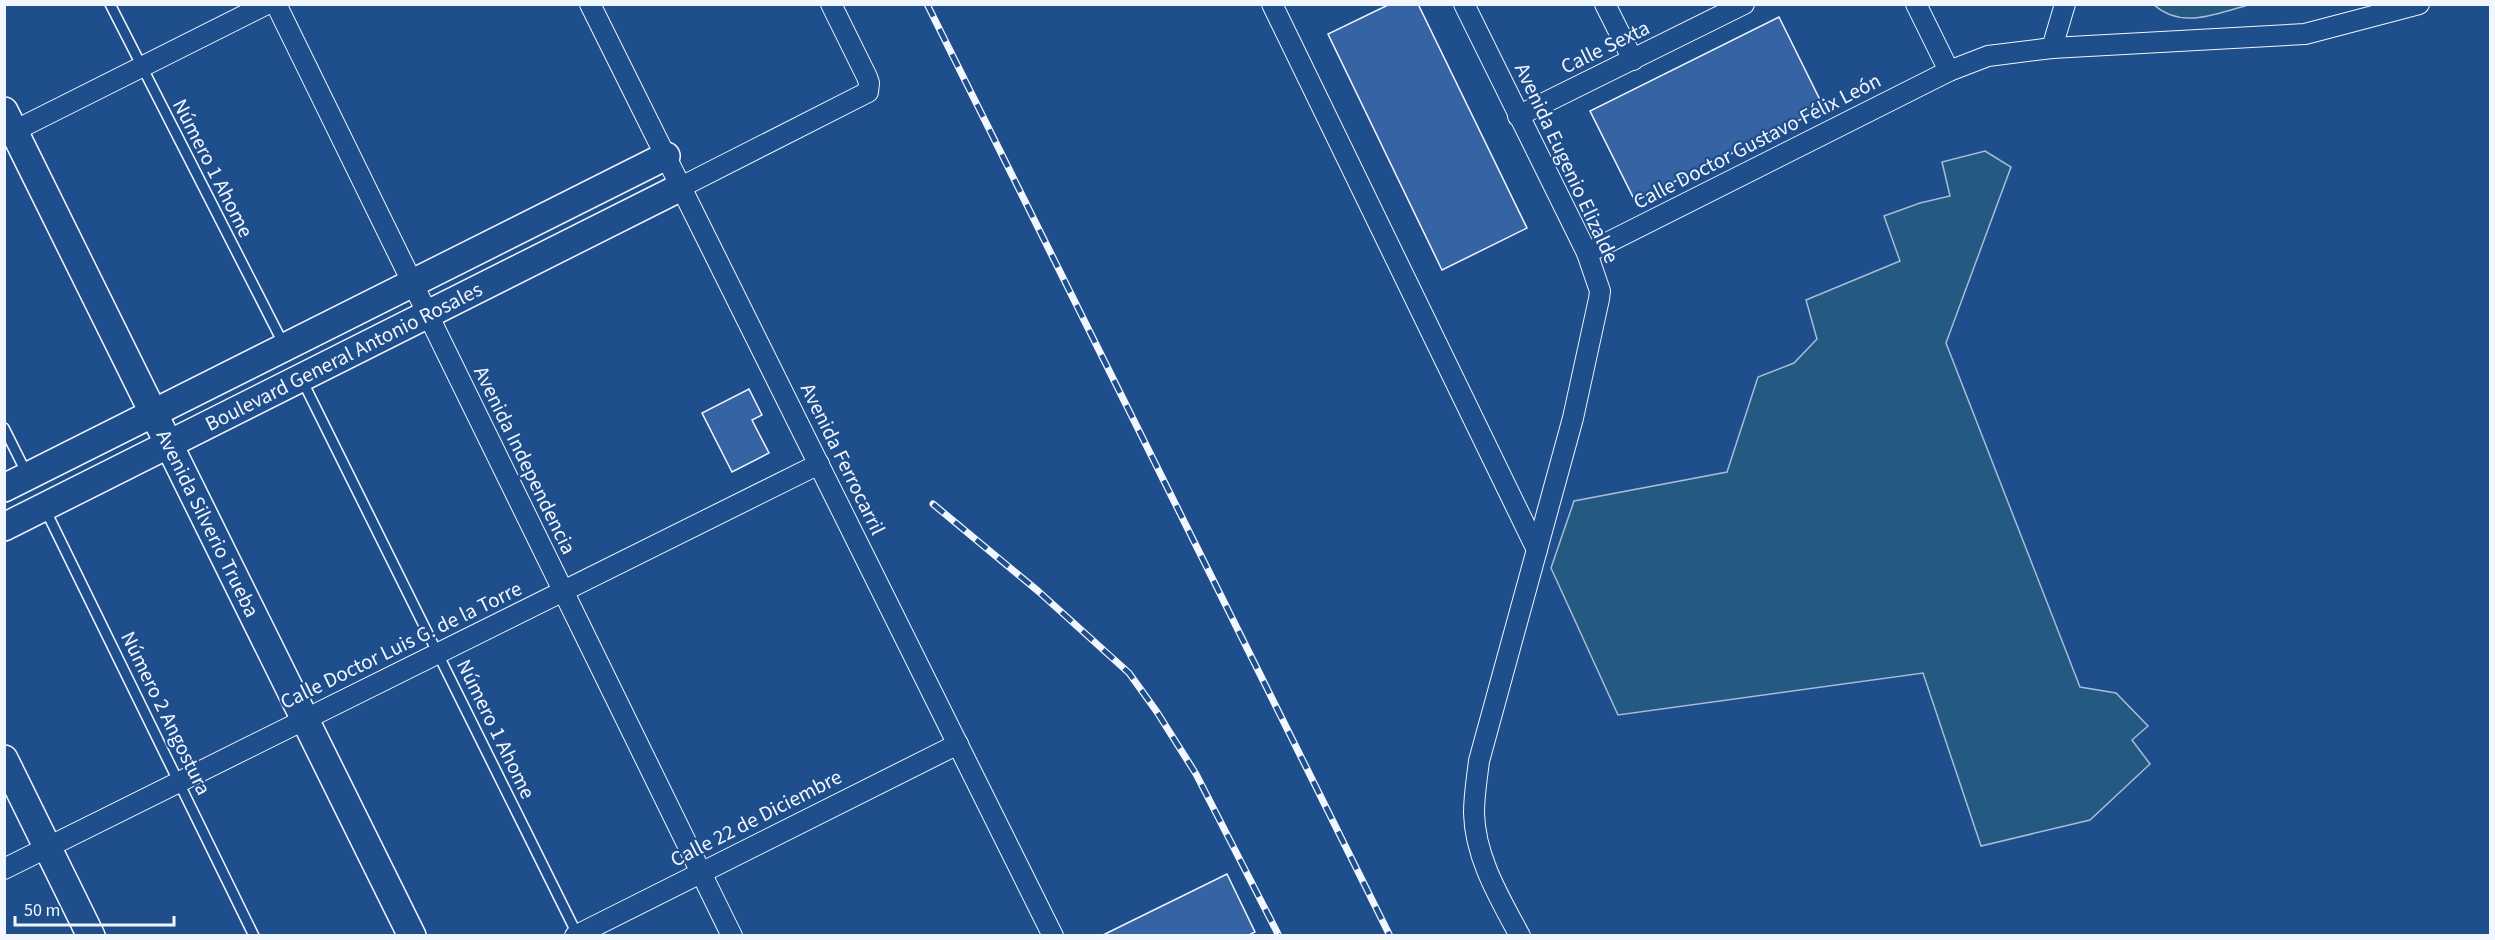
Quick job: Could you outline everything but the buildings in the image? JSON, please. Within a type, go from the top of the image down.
[{"type":"street","points":[[8,126],[142,67],[267,4]]},
{"type":"street","name":"Avenida Independencia","points":[[276,4],[732,936]]},
{"type":"street","name":"Avenida Ferrocarril","points":[[590,4],[1053,936]]},
{"type":"street","points":[[681,187],[868,92],[867,77],[831,4]]},
{"type":"street","points":[[1272,4],[1537,550]]},
{"type":"street","name":"Avenida Eugenio Elizalde","points":[[1464,4],[1587,253],[1600,291],[1573,418],[1479,761],[1474,814],[1481,852],[1494,887],[1520,936]]},
{"type":"street","points":[[1605,4],[1633,60]]},
{"type":"street","name":"Calle Sexta","points":[[1518,116],[1744,4]]},
{"type":"street","points":[[1916,4],[1949,71]]},
{"type":"street","points":[[2052,48],[2065,4]]},
{"type":"street","name":"Calle Doctor Gustavo Félix León","points":[[1587,253],[1949,71],[1988,56],[2052,48],[2305,34],[2419,4]]},
{"type":"street","name":"Avenida Silverio Trueba","points":[[8,126],[154,413],[412,936]]},
{"type":"street","name":"Boulevard General Antonio Rosales","points":[[4,488],[666,156]]},
{"type":"street","name":"Boulevard General Antonio Rosales","points":[[4,527],[681,187]]},
{"type":"street","name":"Calle Doctor Luis G. de la Torre","points":[[4,869],[819,465]]},
{"type":"street","name":"Calle 22 de Diciembre","points":[[577,935],[958,744]]},
{"type":"street","points":[[4,759],[91,936]]},
{"type":"lane","name":"Número 1 Ahome","points":[[110,4],[285,347]]},
{"type":"lane","name":"Número 1 Ahome","points":[[301,378],[577,935]]},
{"type":"lane","points":[[4,428],[28,476]]},
{"type":"lane","name":"Número 2 Angostura","points":[[44,507],[254,936]]},
{"type":"shaded area","points":[[2154,5],[2249,5],[2212,15],[2188,18],[2165,13]]},
{"type":"shaded area","points":[[1985,151],[2011,167],[1946,343],[2080,687],[2116,693],[2148,726],[2132,740],[2150,764],[2090,820],[1981,846],[1923,673],[1618,715],[1551,568],[1574,501],[1727,472],[1758,377],[1794,363],[1817,339],[1806,300],[1900,261],[1884,216],[1920,203],[1950,196],[1942,162]]},
{"type":"railway","points":[[927,4],[1390,936]]},
{"type":"railway","points":[[933,504],[1038,591],[1129,673],[1196,774],[1279,936]]}]
